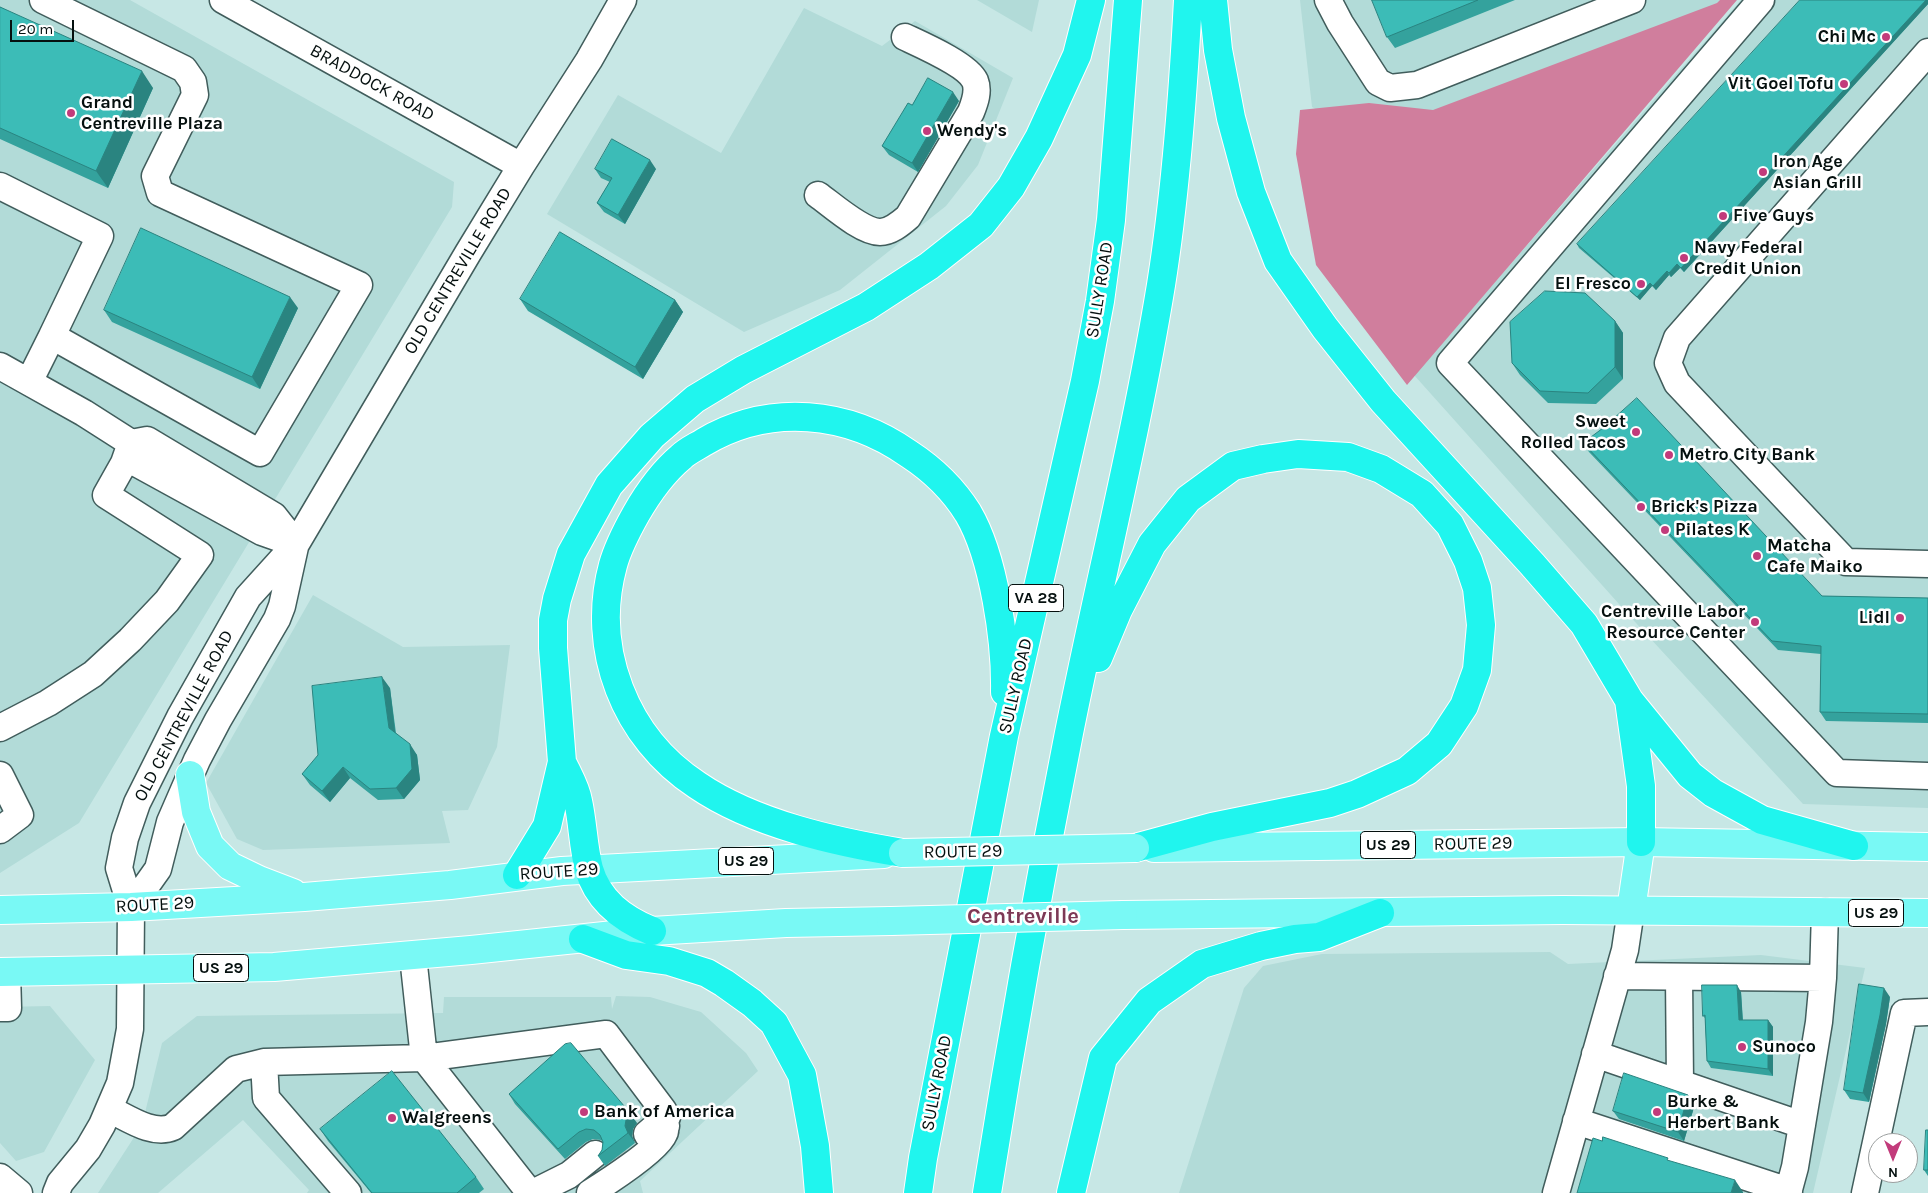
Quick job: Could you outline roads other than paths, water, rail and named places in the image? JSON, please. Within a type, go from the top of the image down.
[{"type":"highway","points":[[517,875],[547,826],[562,762],[553,648],[553,620],[557,600],[570,554],[609,485],[652,436],[695,399],[743,370],[866,307],[929,266],[981,225],[1011,187],[1039,138],[1077,55],[1091,0]]},
{"type":"highway","name":"SULLY ROAD","points":[[918,1193],[923,1158],[1004,736],[1085,381],[1100,301],[1112,210],[1128,0]]},
{"type":"highway","points":[[987,1193],[1068,737],[1124,473],[1161,282],[1178,137],[1188,0]]},
{"type":"highway","points":[[1213,0],[1218,50],[1234,133],[1251,192],[1278,261],[1325,328],[1383,402],[1532,564],[1584,624],[1629,700],[1690,775],[1713,793],[1762,820],[1854,846]]},
{"type":"highway","points":[[903,854],[827,838],[792,828],[734,806],[697,786],[670,764],[646,740],[632,718],[620,692],[612,663],[607,632],[608,598],[613,565],[625,534],[658,480],[682,456],[712,438],[744,424],[803,416],[836,421],[868,430],[896,444],[920,461],[948,486],[969,514],[984,551],[994,588],[1001,630],[1005,679],[1004,736]]},
{"type":"highway","points":[[1068,737],[1118,610],[1152,544],[1188,499],[1233,466],[1298,454],[1348,457],[1381,470],[1422,494],[1450,525],[1468,561],[1477,588],[1481,626],[1477,670],[1464,706],[1439,744],[1407,771],[1357,794],[1135,848]]},
{"type":"highway","points":[[1629,700],[1641,786],[1641,842]]},
{"type":"highway","points":[[562,762],[578,799],[589,870],[606,900],[621,916],[652,931]]},
{"type":"highway","points":[[1071,1193],[1103,1058],[1149,1000],[1202,964],[1261,946],[1295,939],[1319,937],[1380,913]]},
{"type":"highway","points":[[583,939],[626,955],[669,961],[707,974],[724,983],[752,1003],[774,1023],[802,1075],[815,1146],[819,1193]]},
{"type":"main road","points":[[190,775],[196,812],[210,846],[230,866],[258,880],[304,897]]},
{"type":"main road","points":[[1631,910],[1641,842]]},
{"type":"main road","name":"ROUTE 29","points":[[0,910],[131,907],[304,897],[450,885],[517,875],[903,854],[1135,848],[1641,842],[1928,847]]},
{"type":"main road","name":"US 29","points":[[3,972],[274,967],[413,956],[652,931],[786,923],[1123,915],[1631,910],[1928,913]]},
{"type":"street","points":[[43,0],[184,69],[193,82],[195,95],[155,176],[160,193],[359,285],[260,453],[52,336]]},
{"type":"street","name":"BRADDOCK ROAD","points":[[223,0],[521,166]]},
{"type":"street","name":"OLD CENTREVILLE ROAD","points":[[131,970],[131,907],[119,868],[125,838],[137,803],[180,717],[248,597],[296,544],[521,166],[589,60],[623,0]]},
{"type":"street","points":[[1328,0],[1340,23],[1378,82],[1390,88],[1416,85],[1632,0]]},
{"type":"street","points":[[1761,0],[1450,363],[1837,773],[1928,776]]},
{"type":"street","points":[[818,194],[868,228],[879,232],[899,224],[908,217],[971,112],[977,90],[976,83],[965,69],[905,37]]},
{"type":"street","points":[[1928,52],[1677,338],[1668,363],[1677,383],[1846,562],[1928,564]]},
{"type":"street","points":[[0,186],[100,236],[29,382]]},
{"type":"street","points":[[0,366],[84,413],[131,443],[138,464],[262,532],[296,544]]},
{"type":"street","points":[[0,728],[48,704],[93,674],[130,640],[167,601],[200,555],[106,495],[124,463],[131,443]]},
{"type":"street","name":"OLD CENTREVILLE ROAD","points":[[131,907],[158,870],[170,822],[190,775],[218,720],[277,619],[282,606],[296,544]]},
{"type":"street","points":[[0,775],[20,815],[0,830]]},
{"type":"street","points":[[1556,1193],[1625,950],[1631,910]]},
{"type":"street","points":[[1576,1121],[1789,1192],[1819,1022],[1823,978],[1825,912]]},
{"type":"street","points":[[413,956],[424,1058],[532,1193],[600,1160]]},
{"type":"street","points":[[56,1193],[60,1183],[88,1149],[120,1083],[130,1029],[131,970]]},
{"type":"street","points":[[0,1008],[8,1008],[3,972]]},
{"type":"street","points":[[1617,976],[1823,978]]},
{"type":"street","points":[[1679,977],[1680,1083]]},
{"type":"street","points":[[1865,1193],[1904,1013],[1928,1012]]},
{"type":"street","points":[[109,1109],[156,1131],[166,1131],[173,1127],[236,1069],[264,1062],[424,1058],[606,1034],[665,1113],[664,1134],[651,1148],[616,1178],[590,1193]]},
{"type":"street","points":[[1595,1054],[1802,1124]]},
{"type":"street","points":[[264,1062],[266,1098],[348,1193]]},
{"type":"street","points":[[641,1128],[665,1113]]},
{"type":"street","points":[[538,1193],[563,1190],[600,1160]]},
{"type":"street","points":[[563,1193],[577,1189],[600,1160]]},
{"type":"street","points":[[0,1177],[19,1193]]},
{"type":"tunnel","points":[[606,1167],[647,1134]]},
{"type":"place","name":"Chi Mc","points":[[1886,37]]},
{"type":"place","name":"Vit Goel Tofu","points":[[1844,84]]},
{"type":"place","name":"Grand Centreville Plaza","points":[[71,113]]},
{"type":"place","name":"Wendy's","points":[[927,131]]},
{"type":"place","name":"Iron Age Asian Grill","points":[[1763,172]]},
{"type":"place","name":"Five Guys","points":[[1723,216]]},
{"type":"place","name":"Navy Federal Credit Union","points":[[1684,258]]},
{"type":"place","name":"El Fresco","points":[[1641,284]]},
{"type":"place","name":"Sweet Rolled Tacos","points":[[1636,432]]},
{"type":"place","name":"Metro City Bank","points":[[1669,455]]},
{"type":"place","name":"Brick's Pizza","points":[[1641,507]]},
{"type":"place","name":"Pilates K","points":[[1665,530]]},
{"type":"place","name":"Matcha Cafe Maiko","points":[[1757,556]]},
{"type":"place","name":"Lidl","points":[[1900,618]]},
{"type":"place","name":"Centreville Labor Resource Center","points":[[1755,622]]},
{"type":"place","name":"Sunoco","points":[[1742,1047]]},
{"type":"place","name":"Bank of America","points":[[584,1112]]},
{"type":"place","name":"Burke & Herbert Bank","points":[[1657,1112]]},
{"type":"place","name":"Walgreens","points":[[392,1118]]},
{"type":"district","name":"Centreville","points":[[1023,917]]}]
